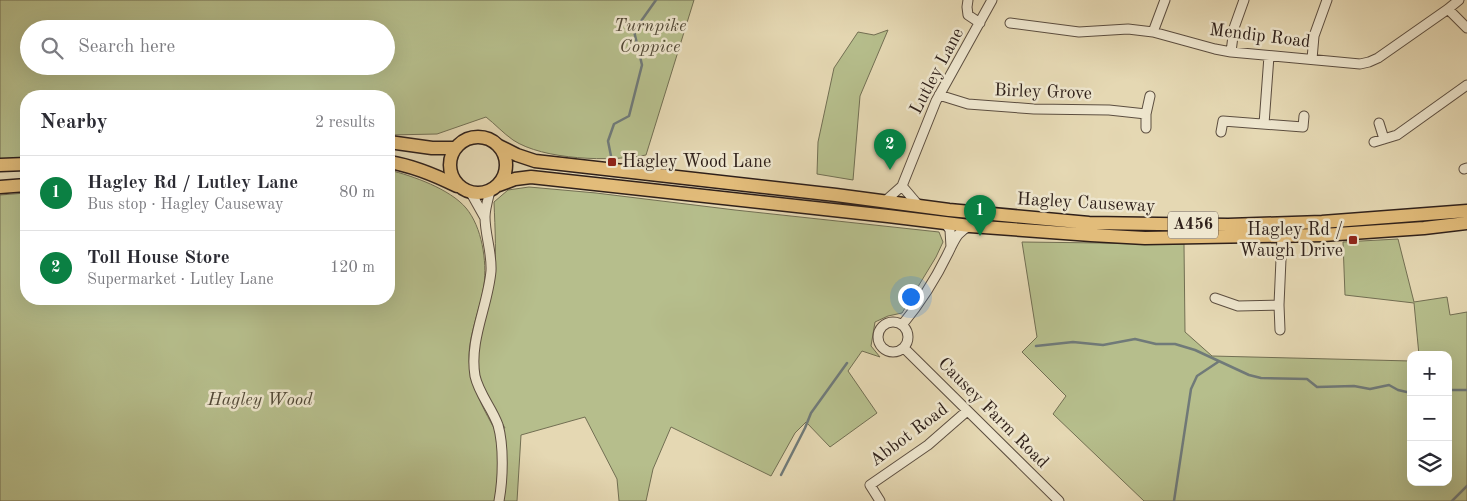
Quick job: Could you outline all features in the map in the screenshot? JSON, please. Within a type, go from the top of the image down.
[{"type":"highway","points":[[395,163],[428,172],[463,190],[480,194],[494,188],[506,167],[505,155],[499,146],[489,138],[476,136],[464,140],[454,148],[450,167],[457,186]]},
{"type":"highway","points":[[395,143],[432,148],[454,148]]},
{"type":"highway","name":"Hagley Causeway","points":[[499,146],[535,161],[919,206],[1089,223],[1192,225],[1322,222],[1467,211]]},
{"type":"highway","points":[[0,165],[20,164]]},
{"type":"highway","name":"Hagley Causeway","points":[[494,188],[515,179],[531,177],[970,226],[1145,238],[1323,235],[1467,223]]},
{"type":"highway","points":[[0,187],[20,185]]},
{"type":"street","points":[[968,0],[968,15],[980,23]]},
{"type":"street","name":"Lutley Lane","points":[[884,202],[902,186],[939,95],[992,0]]},
{"type":"street","points":[[1153,32],[1165,0]]},
{"type":"street","points":[[1231,52],[1234,28],[1244,0]]},
{"type":"street","points":[[1312,58],[1314,36],[1327,0]]},
{"type":"street","name":"Mendip Road","points":[[1010,22],[1079,32],[1128,29],[1153,32],[1231,52],[1312,58],[1353,64],[1369,62],[1448,10],[1458,0]]},
{"type":"street","points":[[1448,10],[1467,28]]},
{"type":"street","points":[[1264,124],[1269,56]]},
{"type":"street","points":[[1374,142],[1397,135],[1467,85]]},
{"type":"street","name":"Birley Grove","points":[[939,95],[968,104],[1034,109],[1109,110],[1146,114]]},
{"type":"street","points":[[1146,128],[1146,114],[1150,96]]},
{"type":"street","points":[[1221,132],[1223,121],[1303,127],[1304,116]]},
{"type":"street","points":[[1379,123],[1384,139]]},
{"type":"street","points":[[902,186],[919,206]]},
{"type":"street","points":[[485,218],[494,188]]},
{"type":"street","points":[[471,193],[485,218],[491,251],[489,285],[474,353],[475,377],[497,424],[502,448],[499,501]]},
{"type":"street","points":[[945,223],[950,230],[951,247]]},
{"type":"street","points":[[902,325],[924,296],[958,234],[962,229],[970,226]]},
{"type":"street","points":[[1280,330],[1279,305],[1282,236]]},
{"type":"street","points":[[1215,298],[1238,306],[1279,305]]},
{"type":"street","points":[[893,322],[905,327],[908,340],[904,348],[893,353],[881,347],[878,337],[882,326],[893,322]]},
{"type":"street","name":"Causey Farm Road","points":[[904,348],[1059,501]]},
{"type":"street","name":"Abbot Road","points":[[880,501],[870,485],[928,445],[967,411]]},
{"type":"green space","name":"Turnpike Coppice","points":[[0,0],[694,0],[646,155],[596,159],[542,152],[513,140],[486,117],[437,134],[395,135],[395,90],[20,90],[20,157],[0,159]]},
{"type":"green space","points":[[888,30],[860,96],[853,180],[817,174],[818,142],[834,68],[858,32],[874,35]]},
{"type":"green space","name":"Hagley Wood","points":[[395,172],[441,189],[466,208],[480,234],[485,276],[469,355],[471,375],[477,394],[495,430],[505,428],[481,383],[477,365],[477,354],[478,342],[493,286],[494,202],[508,190],[529,187],[596,193],[939,232],[943,242],[902,313],[888,316],[875,322],[871,346],[880,357],[862,351],[848,371],[877,413],[830,447],[806,422],[795,433],[771,476],[671,427],[653,469],[646,501],[619,501],[617,479],[585,417],[521,435],[517,501],[0,501],[0,195],[20,193],[20,305],[395,305]]},
{"type":"green space","points":[[1398,239],[1414,302],[1447,297],[1450,315],[1467,312],[1467,501],[1144,501],[1053,414],[1066,396],[1022,352],[1037,337],[1022,242],[1184,244],[1185,332],[1212,356],[1407,361],[1407,486],[1452,486],[1452,351],[1419,351],[1414,303],[1345,295],[1343,242]]},
{"type":"waterway","points":[[611,156],[608,141],[614,124],[629,116],[642,65],[634,31],[656,0]]},
{"type":"waterway","points":[[1036,346],[1073,342],[1103,345],[1135,339],[1156,344],[1175,344],[1195,350],[1249,375],[1261,378],[1307,379],[1317,387],[1354,386],[1370,389],[1389,385],[1407,392]]},
{"type":"waterway","points":[[1174,501],[1191,389],[1197,376],[1218,362]]},
{"type":"waterway","points":[[781,475],[811,413],[847,363]]},
{"type":"waterway","points":[[1452,390],[1467,390]]},
{"type":"waterway","points":[[1452,501],[1467,486]]},
{"type":"place","name":"Hagley Wood Lane","points":[[612,162]]},
{"type":"place","name":"Toll House Store","points":[[890,170]]},
{"type":"place","name":"Hagley Rd / Lutley Lane","points":[[980,236]]},
{"type":"place","name":"Hagley Rd / Waugh Drive","points":[[1353,240]]}]
